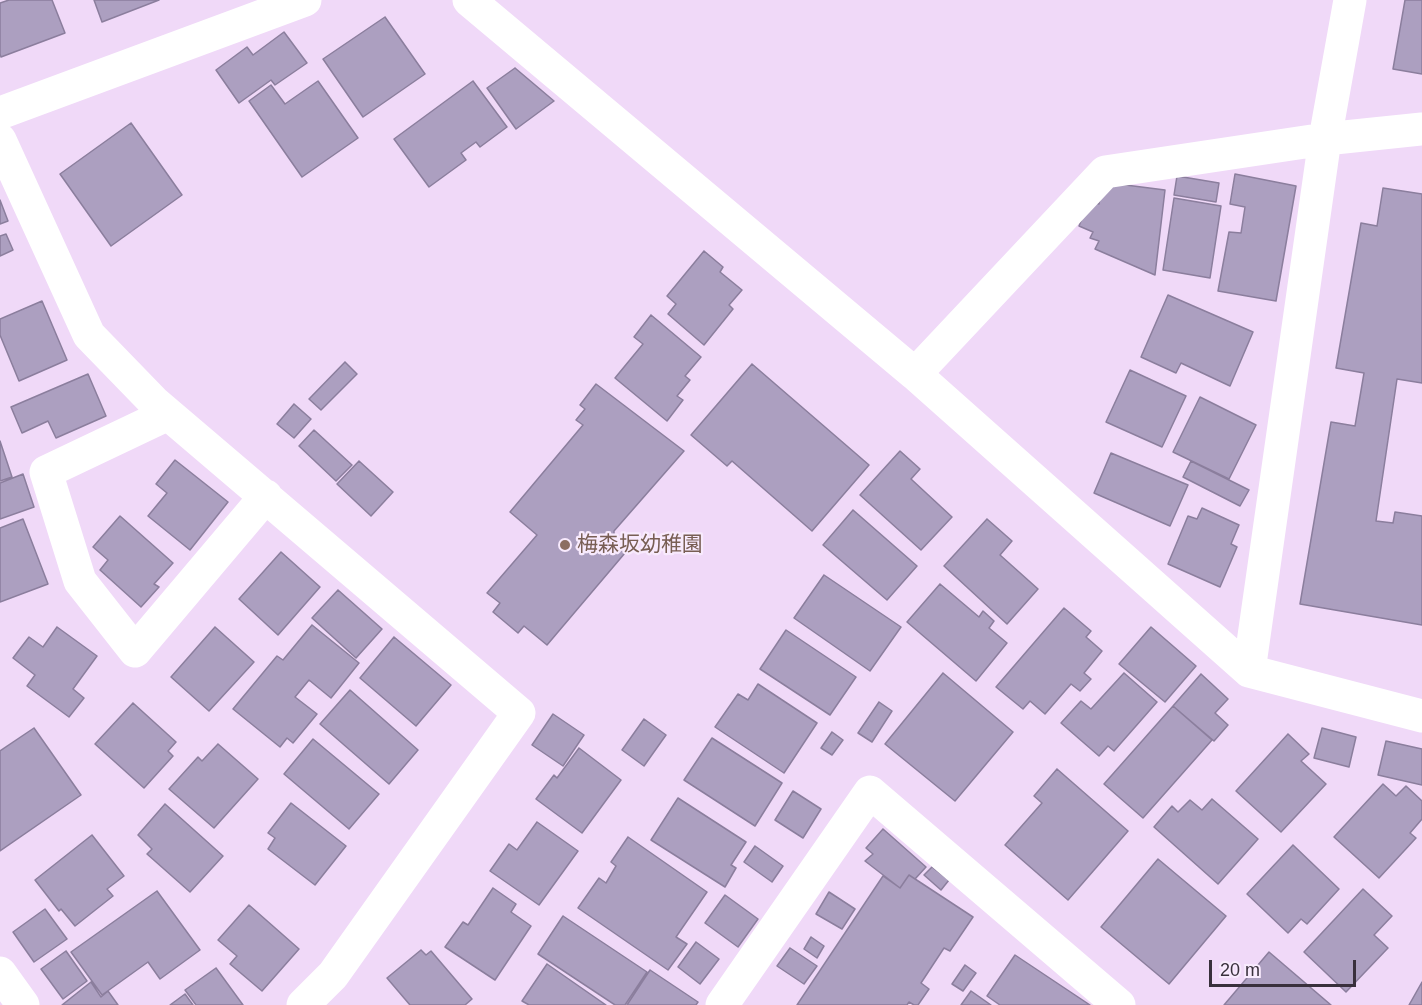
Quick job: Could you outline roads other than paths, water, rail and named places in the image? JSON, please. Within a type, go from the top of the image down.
[{"type":"street","points":[[0,113],[305,0]]},
{"type":"street","points":[[469,0],[915,374],[1249,671],[1422,716]]},
{"type":"street","points":[[1249,671],[1324,139],[1350,0]]},
{"type":"street","points":[[915,374],[1105,172],[1324,139],[1422,129]]},
{"type":"street","points":[[0,140],[89,335],[154,402],[519,713],[333,975],[303,1005]]},
{"type":"street","points":[[168,414],[46,472],[80,581],[135,651],[266,496]]},
{"type":"street","points":[[722,1005],[870,792],[1119,1005]]},
{"type":"street","points":[[0,973],[23,1005]]},
{"type":"place","name":"梅森坂幼稚園","points":[[565,545]]}]
